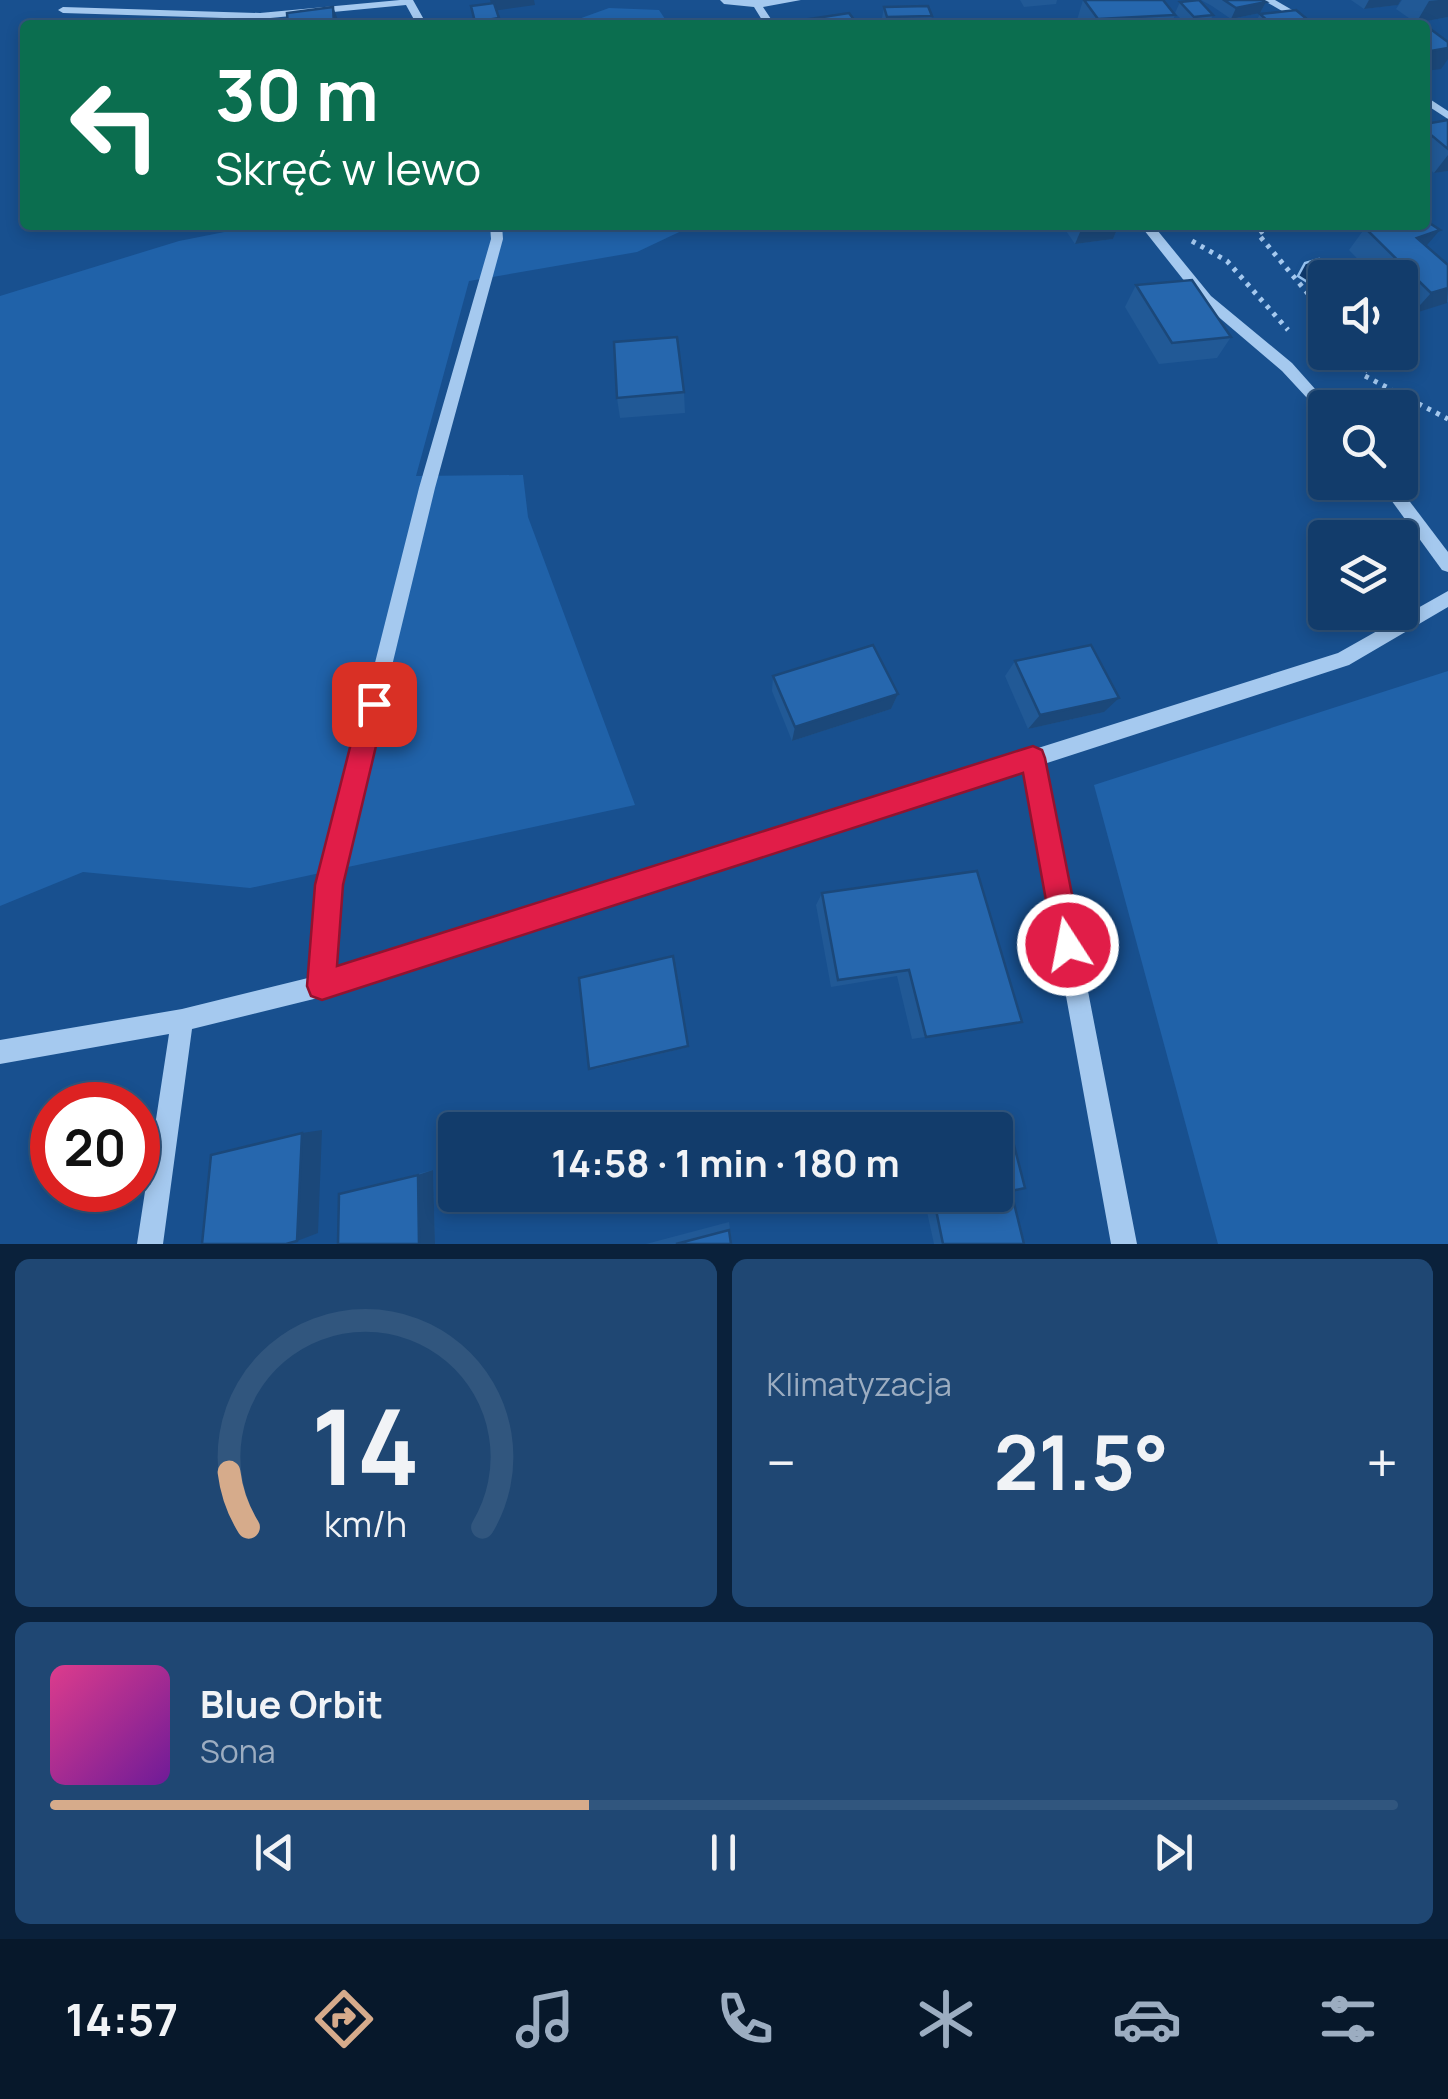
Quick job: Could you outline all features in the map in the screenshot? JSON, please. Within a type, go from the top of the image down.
[{"type":"street","points":[[724,1],[757,6],[796,0]]},
{"type":"street","points":[[1268,0],[1304,20]]},
{"type":"street","points":[[64,10],[260,16],[409,1]]},
{"type":"street","points":[[757,6],[767,20]]},
{"type":"street","points":[[322,986],[329,885],[432,468],[496,230]]},
{"type":"street","points":[[1150,230],[1206,299],[1308,390]]},
{"type":"street","points":[[1399,500],[1448,565]]},
{"type":"street","points":[[0,1052],[182,1020],[322,986],[1343,659],[1443,611]]},
{"type":"street","points":[[1033,758],[1124,1244]]},
{"type":"street","points":[[150,1244],[182,1020]]},
{"type":"path","points":[[1264,230],[1258,234],[1308,294]]},
{"type":"path","points":[[1180,234],[1226,261],[1300,344]]},
{"type":"path","points":[[1365,370],[1363,375],[1448,419]]},
{"type":"shaded area","points":[[609,8],[659,10],[666,20],[576,20]]},
{"type":"shaded area","points":[[235,230],[683,230],[637,252],[469,281],[416,476],[523,475],[528,517],[635,805],[250,888],[83,872],[0,906],[0,296],[179,241]]},
{"type":"shaded area","points":[[1308,262],[1308,282],[1298,276]]},
{"type":"shaded area","points":[[1448,671],[1448,1244],[1218,1244],[1094,785]]},
{"type":"building","points":[[1084,0],[1163,0],[1175,15],[1098,19]]},
{"type":"building","points":[[1199,0],[1213,15],[1194,17],[1180,2]]},
{"type":"building","points":[[1224,0],[1262,0],[1266,2],[1236,8]]},
{"type":"building","points":[[494,3],[499,18],[474,20],[471,6]]},
{"type":"building","points":[[928,6],[932,16],[887,17],[884,7]]},
{"type":"building","points":[[333,7],[334,20],[288,20],[287,13]]},
{"type":"building","points":[[1296,10],[1308,20],[1267,20],[1260,14]]},
{"type":"building","points":[[849,13],[854,20],[811,20]]},
{"type":"building","points":[[1430,29],[1448,42],[1448,48],[1430,51]]},
{"type":"building","points":[[1448,120],[1448,149],[1430,134],[1430,123]]},
{"type":"building","points":[[1430,223],[1440,230],[1417,238],[1448,265],[1448,288],[1431,293],[1418,280],[1418,260],[1397,260],[1367,230],[1430,230]]},
{"type":"building","points":[[1192,280],[1231,337],[1172,343],[1136,285]]},
{"type":"building","points":[[677,337],[684,392],[617,398],[614,342]]},
{"type":"building","points":[[873,645],[898,694],[795,727],[773,676]]},
{"type":"building","points":[[1091,645],[1119,698],[1040,715],[1015,661]]},
{"type":"building","points":[[977,871],[1022,1022],[926,1037],[909,970],[838,980],[822,893]]},
{"type":"building","points":[[673,956],[688,1046],[589,1069],[579,978]]},
{"type":"building","points":[[302,1133],[297,1241],[202,1244],[211,1155]]},
{"type":"building","points":[[1013,1141],[1025,1188],[1013,1191]]},
{"type":"building","points":[[418,1175],[419,1244],[338,1244],[339,1194]]},
{"type":"building","points":[[1013,1199],[1024,1244],[943,1244],[936,1212],[1013,1212]]},
{"type":"building","points":[[729,1230],[731,1244],[676,1244]]},
{"type":"route","points":[[374,704],[329,885],[322,986],[1033,758],[1068,945]]}]
